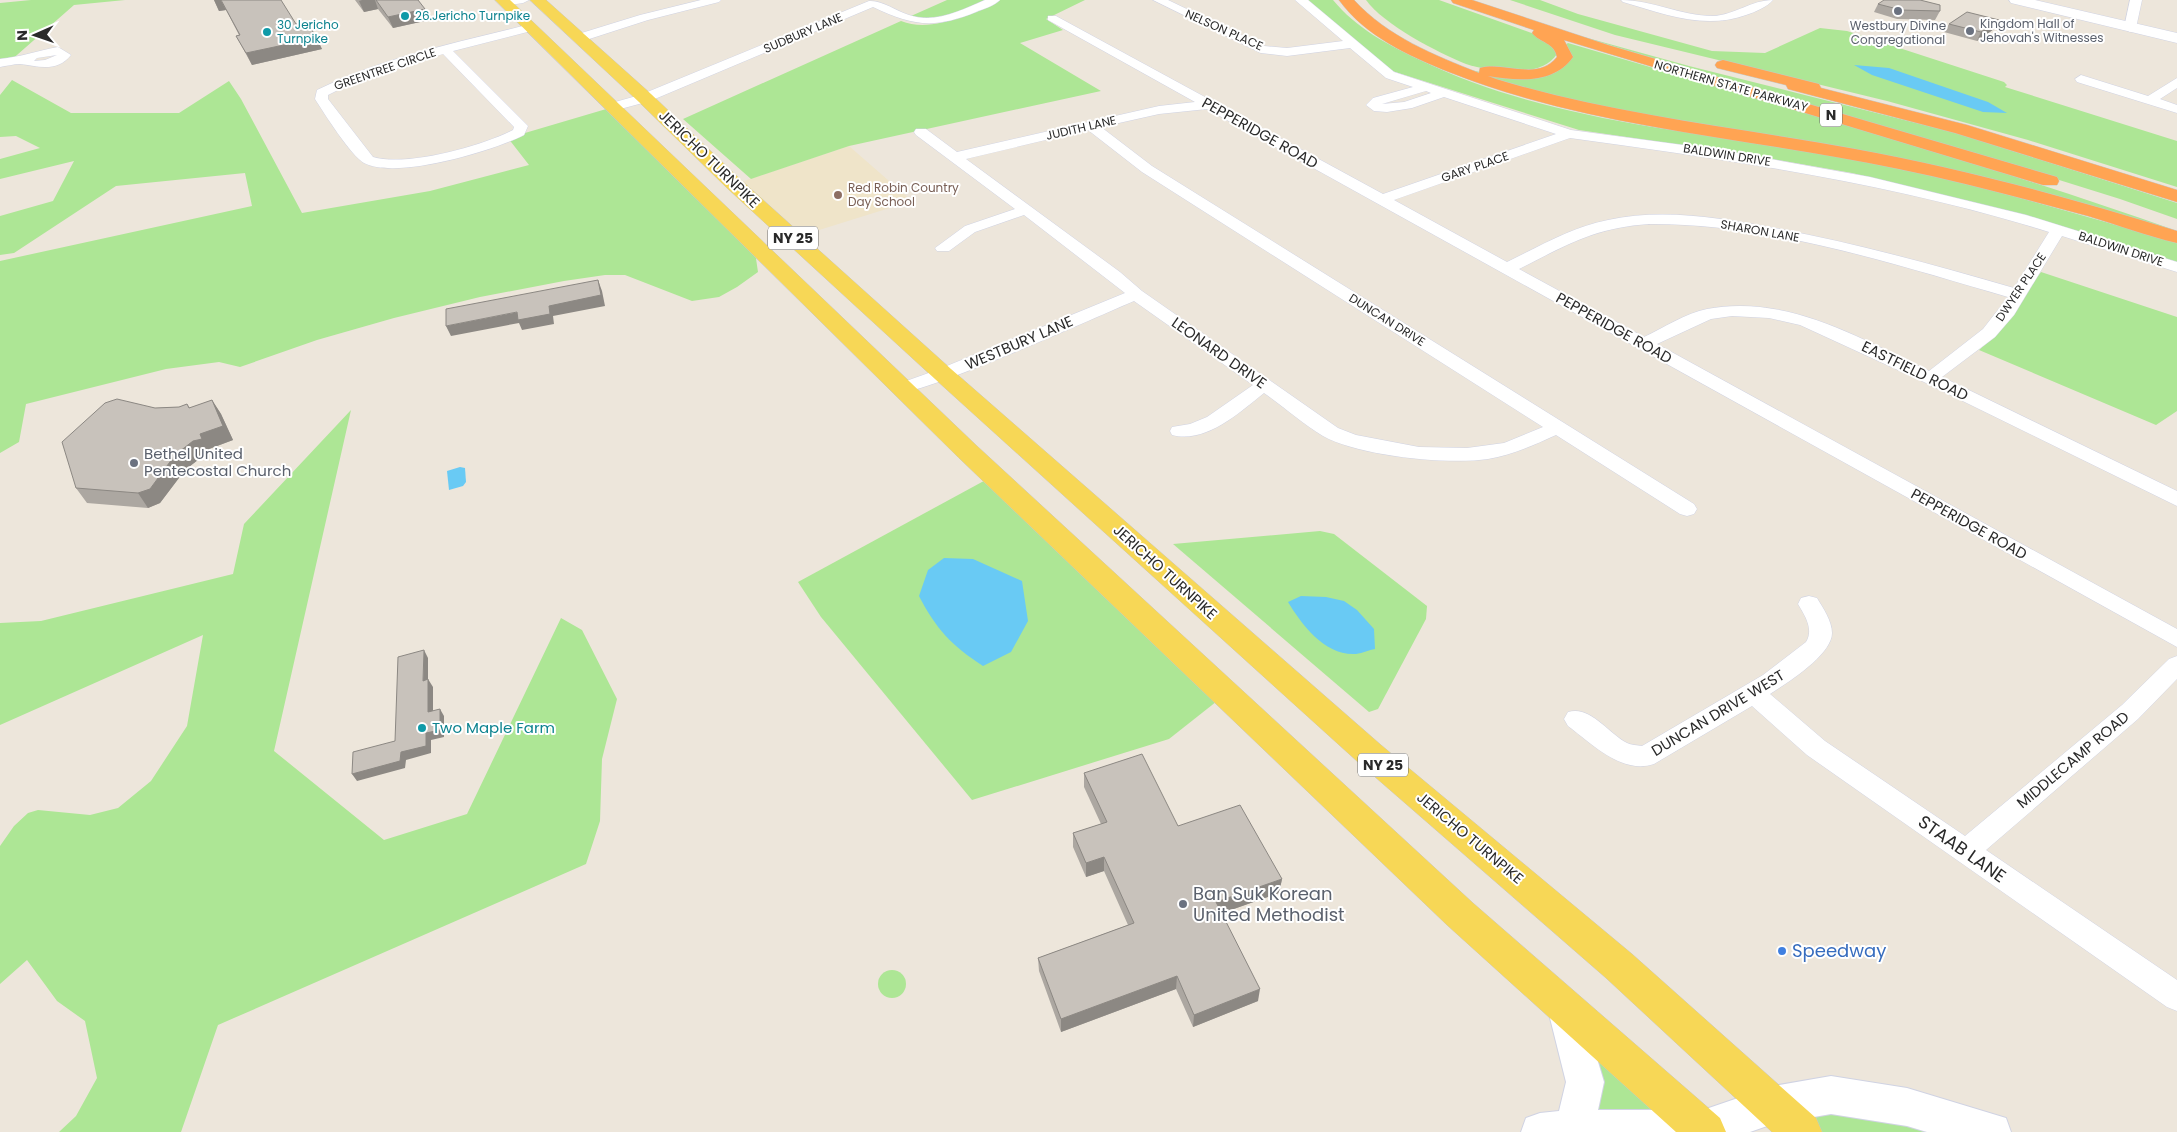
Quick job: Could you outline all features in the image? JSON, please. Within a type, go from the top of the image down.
[{"type":"highway","points":[[1346,0],[1374,27],[1413,51],[1470,76],[1528,96],[1619,117],[1779,141],[1932,170],[2064,203],[2177,237]]},
{"type":"highway","points":[[1359,0],[1383,22],[1406,38],[1436,54],[1472,68],[1507,74],[1533,73],[1553,68],[1564,60],[1564,50],[1553,39],[1483,5]]},
{"type":"highway","name":"NORTHERN STATE PARKWAY","points":[[1458,0],[1960,129],[2177,196]]},
{"type":"highway","points":[[1500,0],[1574,27],[1690,57]]},
{"type":"highway","name":"NORTHERN STATE PARKWAY","points":[[1483,5],[1593,45],[2074,189],[2177,224]]},
{"type":"highway","points":[[1708,62],[1977,129],[2177,192]]},
{"type":"main road","name":"JERICHO TURNPIKE","points":[[537,0],[645,98],[734,184],[943,374],[1370,754],[1619,966],[1802,1132]]},
{"type":"main road","points":[[2016,0],[2177,38]]},
{"type":"main road","name":"JERICHO TURNPIKE","points":[[504,2],[902,389],[1460,914],[1566,1010],[1704,1130]]},
{"type":"street","points":[[504,2],[523,0]]},
{"type":"street","points":[[579,38],[644,17],[715,0]]},
{"type":"street","name":"SUDBURY LANE","points":[[613,107],[645,98],[873,3],[908,18],[928,21],[960,14],[994,0]]},
{"type":"street","name":"NELSON PLACE","points":[[1159,0],[1261,49],[1287,52],[1351,44]]},
{"type":"street","name":"BALDWIN DRIVE","points":[[1301,0],[1390,75],[1569,134],[1720,154],[1818,170],[1942,198],[2060,230],[2177,267]]},
{"type":"street","points":[[1627,0],[1687,16],[1725,20],[1736,17],[1767,0]]},
{"type":"street","points":[[2130,28],[2136,0]]},
{"type":"street","name":"PEPPERIDGE ROAD","points":[[1052,18],[2177,639]]},
{"type":"street","name":"GREENTREE CIRCLE","points":[[444,48],[520,126],[519,132],[497,143],[412,163],[386,164],[367,160],[321,99],[322,93],[346,81],[444,48],[531,28]]},
{"type":"street","points":[[0,63],[25,60]]},
{"type":"street","points":[[2080,79],[2177,109]]},
{"type":"street","points":[[2150,100],[2177,82]]},
{"type":"street","points":[[1425,87],[1378,101],[1373,105],[1379,109],[1389,109],[1443,93]]},
{"type":"street","name":"JUDITH LANE","points":[[955,157],[1159,110],[1208,105]]},
{"type":"street","name":"DUNCAN DRIVE","points":[[1091,126],[1147,169],[1687,509]]},
{"type":"street","name":"LEONARD DRIVE","points":[[921,132],[1114,275],[1136,294],[1331,432],[1350,440],[1376,446],[1433,454],[1468,455],[1506,448],[1557,428]]},
{"type":"street","name":"GARY PLACE","points":[[1381,200],[1569,134]]},
{"type":"street","points":[[943,248],[970,229],[1025,210]]},
{"type":"street","name":"SHARON LANE","points":[[1506,269],[1586,232],[1608,224],[1642,219],[1678,219],[1727,224],[1826,243],[2017,294]]},
{"type":"street","name":"DWYER PLACE","points":[[1930,378],[1988,333],[2008,311],[2017,294],[2060,230]]},
{"type":"street","name":"WESTBURY LANE","points":[[902,389],[943,374],[1136,294]]},
{"type":"street","name":"EASTFIELD ROAD","points":[[1643,344],[1706,314],[1732,311],[1769,313],[1805,321],[1930,378],[2177,499]]},
{"type":"street","points":[[1179,431],[1193,430],[1207,425],[1264,385]]},
{"type":"street","name":"DUNCAN DRIVE WEST","points":[[1576,719],[1621,752],[1645,757],[1753,694],[1806,658],[1818,644],[1821,636],[1816,616],[1809,604]]},
{"type":"street","name":"MIDDLECAMP ROAD","points":[[1965,852],[2130,712],[2177,665]]},
{"type":"street","name":"STAAB LANE","points":[[1753,694],[1816,748],[2177,997]]},
{"type":"street","points":[[1566,1010],[1584,1082],[1557,1131],[1704,1130],[1773,1105],[1831,1095],[1907,1107],[1992,1132]]},
{"type":"shaded area","points":[[849,146],[912,201],[800,236],[741,182]]},
{"type":"green space","points":[[31,0],[125,0],[74,5],[9,62],[0,63],[0,3]]},
{"type":"green space","points":[[947,0],[985,0],[958,12],[940,17],[921,18],[911,16]]},
{"type":"green space","points":[[1000,0],[1085,0],[1046,19],[1063,30],[1020,43],[1101,91],[849,146],[751,179],[683,119],[901,21],[926,25],[938,23],[951,20]]},
{"type":"green space","points":[[1304,0],[1333,0],[1362,27],[1396,48],[1475,83],[1532,101],[1589,115],[1647,126],[1822,153],[1955,181],[2177,243],[2177,264],[1963,200],[1852,173],[1755,156],[1579,130],[1395,72],[1382,65]]},
{"type":"green space","points":[[1366,0],[1439,0],[1537,35],[1551,44],[1557,54],[1550,62],[1528,70],[1502,71],[1476,67],[1441,53],[1412,37],[1385,19]]},
{"type":"green space","points":[[1510,0],[1540,0],[1578,14],[1712,51],[1765,53],[1820,28],[1847,31],[2004,82],[2007,85],[2005,87],[2177,141],[2177,187],[2028,140],[1887,101],[1615,35]]},
{"type":"green space","points":[[1555,29],[1689,66],[1956,133],[2177,203],[2177,219],[2120,199],[1953,147]]},
{"type":"green space","points":[[1568,43],[1950,156],[2177,231],[1893,158],[1815,142],[1676,124],[1522,90],[1471,70],[1489,74],[1557,70],[1565,45]]},
{"type":"green space","points":[[12,80],[71,113],[179,113],[229,81],[241,99],[302,213],[430,191],[529,165],[508,138],[613,107],[754,245],[758,272],[719,297],[692,301],[625,275],[605,275],[564,281],[480,297],[394,318],[317,340],[240,367],[219,362],[166,369],[26,404],[19,442],[0,453],[0,261],[252,206],[245,173],[116,186],[14,253],[0,255],[0,216],[53,201],[74,161],[0,179],[0,159],[40,148],[16,136],[0,137],[0,95]]},
{"type":"green space","points":[[2041,272],[2177,317],[2177,411],[2156,425],[1979,350],[1996,335]]},
{"type":"green space","points":[[351,410],[274,751],[384,840],[467,814],[561,618],[582,630],[617,699],[602,759],[600,821],[586,864],[218,1025],[181,1132],[59,1132],[76,1116],[97,1078],[85,1021],[57,1001],[27,960],[0,984],[0,846],[14,826],[28,813],[38,810],[90,815],[118,808],[151,781],[187,726],[203,635],[0,725],[0,623],[41,621],[233,574],[244,524]]},
{"type":"green space","points":[[993,476],[1226,694],[1169,739],[972,800],[821,617],[798,582]]},
{"type":"green space","points":[[1320,531],[1334,534],[1427,606],[1426,619],[1378,709],[1369,712],[1173,544]]},
{"type":"green space","points":[[892,970],[902,974],[906,984],[902,994],[892,998],[882,994],[878,984],[882,974]]},
{"type":"green space","points":[[1572,1020],[1688,1123],[1582,1122]]},
{"type":"green space","points":[[1838,1105],[1959,1132],[1819,1132],[1796,1111]]},
{"type":"water","points":[[1854,65],[1889,68],[1988,102],[2007,113],[1983,112],[1872,75]]},
{"type":"water","points":[[460,467],[465,468],[466,482],[463,486],[449,490],[447,471]]},
{"type":"water","points":[[944,558],[973,559],[1022,581],[1028,621],[1011,652],[983,666],[954,644],[932,618],[919,596],[928,570]]},
{"type":"water","points":[[1301,596],[1326,597],[1344,601],[1357,610],[1374,629],[1375,649],[1356,654],[1345,653],[1334,650],[1325,644],[1307,629],[1288,602]]},
{"type":"building","name":"30 Jericho Turnpike","points":[[221,0],[281,0],[296,24],[306,21],[317,38],[246,53],[236,36],[240,35]]},
{"type":"building","points":[[376,0],[418,0],[425,9],[388,17]]},
{"type":"building","points":[[1884,0],[1920,0],[1940,5],[1940,11],[1901,10],[1878,4]]},
{"type":"building","points":[[1967,12],[1999,20],[1981,32],[1949,24]]},
{"type":"building","points":[[598,280],[601,295],[549,306],[550,314],[518,320],[517,312],[446,326],[446,309]]},
{"type":"building","name":"Bethel United Pentecostal Church","points":[[117,399],[155,408],[179,407],[187,404],[189,408],[212,400],[223,426],[200,434],[202,439],[193,441],[175,455],[150,489],[138,493],[76,488],[62,442],[105,403]]},
{"type":"building","name":"Two Maple Farm","points":[[424,650],[423,681],[428,679],[428,712],[440,709],[440,730],[426,733],[426,746],[401,752],[400,761],[352,774],[353,752],[395,741],[398,657]]},
{"type":"building","name":"Ban Suk Korean United Methodist","points":[[1142,754],[1178,826],[1240,805],[1282,879],[1216,902],[1260,989],[1194,1015],[1177,976],[1061,1019],[1038,958],[1134,923],[1104,857],[1086,863],[1073,833],[1107,822],[1084,773]]},
{"type":"place","name":"Westbury Divine Congregational","points":[[1898,11]]},
{"type":"place","name":"26.Jericho Turnpike","points":[[405,16]]},
{"type":"place","name":"Kingdom Hall of Jehovah's Witnesses","points":[[1970,31]]},
{"type":"place","name":"30 Jericho Turnpike","points":[[267,32]]},
{"type":"place","name":"Red Robin Country Day School","points":[[838,195]]},
{"type":"place","name":"Bethel United Pentecostal Church","points":[[134,463]]},
{"type":"place","name":"Two Maple Farm","points":[[422,728]]},
{"type":"place","name":"Ban Suk Korean United Methodist","points":[[1183,904]]},
{"type":"place","name":"Speedway","points":[[1782,951]]}]
